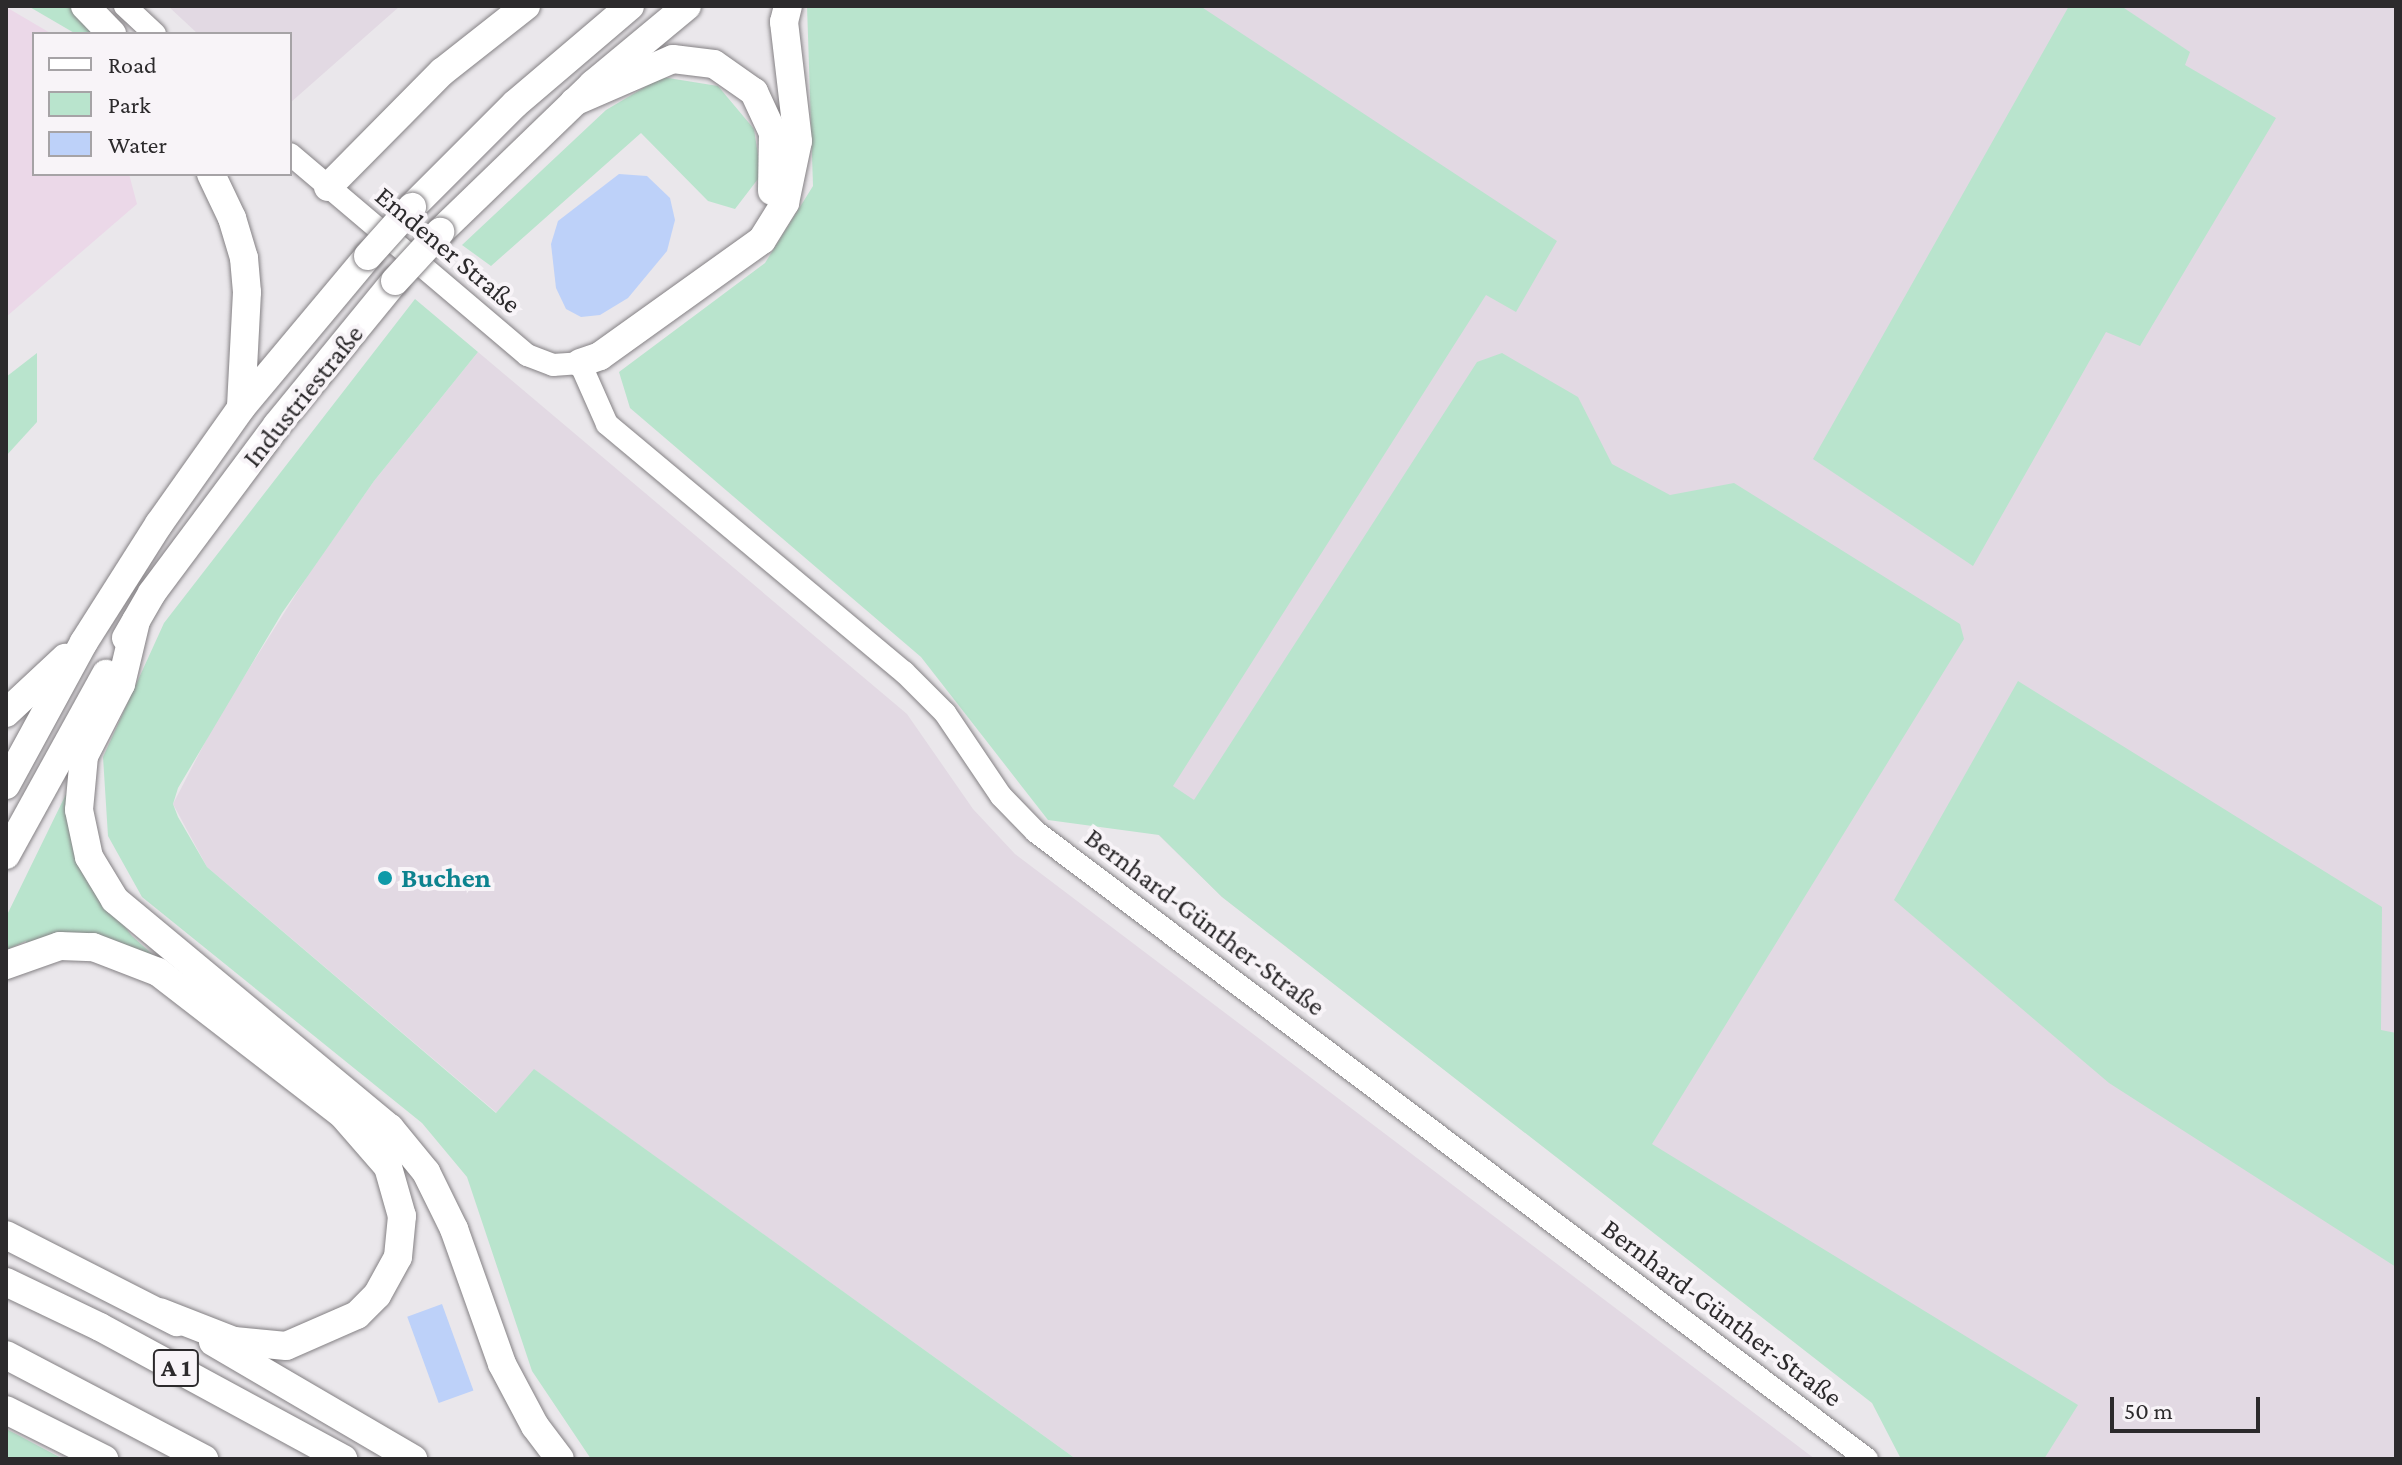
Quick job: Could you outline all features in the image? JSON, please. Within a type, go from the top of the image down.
[{"type":"highway","points":[[85,6],[110,32]]},
{"type":"highway","points":[[328,187],[442,72],[526,6]]},
{"type":"highway","name":"Industriestraße","points":[[6,785],[84,642],[241,408],[412,207],[515,104],[630,6]]},
{"type":"highway","name":"Industriestraße","points":[[6,855],[136,621],[277,425],[395,281],[440,232],[574,102],[687,6]]},
{"type":"highway","points":[[580,363],[600,356],[705,276],[762,240],[785,203],[798,141],[784,22],[788,6]]},
{"type":"highway","points":[[574,102],[673,59],[714,64],[754,92],[773,133],[772,191],[705,276]]},
{"type":"highway","points":[[212,176],[232,218],[244,258],[247,292],[241,408]]},
{"type":"highway","points":[[136,621],[121,684],[84,756],[79,810],[89,857],[125,911],[390,1128],[426,1172],[454,1229],[502,1364],[535,1426],[560,1459]]},
{"type":"highway","points":[[6,713],[84,642]]},
{"type":"highway","points":[[6,965],[30,953],[82,947],[121,956],[158,972],[342,1114],[388,1167],[402,1216],[398,1257],[377,1295],[357,1315],[286,1346],[234,1341],[160,1312]]},
{"type":"highway","points":[[6,1235],[160,1312],[413,1459]]},
{"type":"highway","name":"A 1","points":[[6,1282],[100,1327],[343,1459]]},
{"type":"highway","name":"A 1","points":[[6,1355],[204,1459]]},
{"type":"highway","points":[[6,1410],[97,1457]]},
{"type":"street","points":[[125,8],[153,32]]},
{"type":"street","name":"Emdener Straße","points":[[292,156],[527,355],[553,365],[580,363]]},
{"type":"street","name":"Bernhard-Günther-Straße","points":[[580,363],[607,424],[904,672],[945,713],[1001,796],[1036,832],[1867,1459]]},
{"type":"shaded area","points":[[168,6],[400,6],[292,101],[292,32],[196,32]]},
{"type":"shaded area","points":[[889,6],[2396,6],[2396,1459],[1946,1459],[1222,897],[873,556]]},
{"type":"shaded area","points":[[6,7],[49,32],[32,32],[32,176],[130,176],[137,204],[6,317]]},
{"type":"shaded area","points":[[478,352],[907,714],[973,809],[1015,854],[1815,1459],[1076,1459],[535,1070],[497,1113],[207,867],[173,804],[216,721],[308,575],[374,481]]},
{"type":"green space","points":[[28,6],[71,6],[99,32],[73,32]]},
{"type":"green space","points":[[807,6],[1200,6],[1557,241],[1516,312],[1486,295],[1173,786],[1194,800],[1477,362],[1502,353],[1578,397],[1612,464],[1670,495],[1734,483],[1960,624],[1964,639],[1652,1144],[2078,1405],[2044,1459],[1901,1459],[1872,1403],[1222,897],[1159,835],[1048,820],[921,657],[630,408],[619,372],[765,263],[813,186]]},
{"type":"green space","points":[[2069,6],[2121,6],[2190,52],[2185,65],[2276,118],[2140,346],[2106,332],[1973,566],[1813,459]]},
{"type":"green space","points":[[662,77],[718,86],[754,129],[761,175],[735,209],[708,201],[641,133],[491,266],[462,245],[606,110]]},
{"type":"green space","points":[[415,299],[478,352],[374,481],[282,613],[178,788],[173,804],[178,817],[207,867],[496,1113],[534,1069],[1076,1459],[591,1459],[532,1371],[467,1177],[422,1123],[142,897],[108,836],[103,757],[164,623]]},
{"type":"green space","points":[[37,353],[37,422],[6,456],[6,377]]},
{"type":"green space","points":[[2018,681],[2382,907],[2381,1030],[2396,1033],[2396,1267],[2109,1083],[1894,900]]},
{"type":"green space","points":[[69,788],[92,884],[132,936],[162,963],[27,945],[26,941],[6,950],[6,917]]},
{"type":"green space","points":[[6,1429],[18,1435],[63,1459],[6,1459]]},
{"type":"water","points":[[619,174],[647,176],[670,198],[675,220],[667,251],[628,298],[600,315],[581,317],[566,309],[556,288],[551,244],[558,221]]},
{"type":"water","points":[[442,1304],[473,1390],[439,1403],[407,1317]]},
{"type":"place","name":"Buchen","points":[[385,878]]}]
